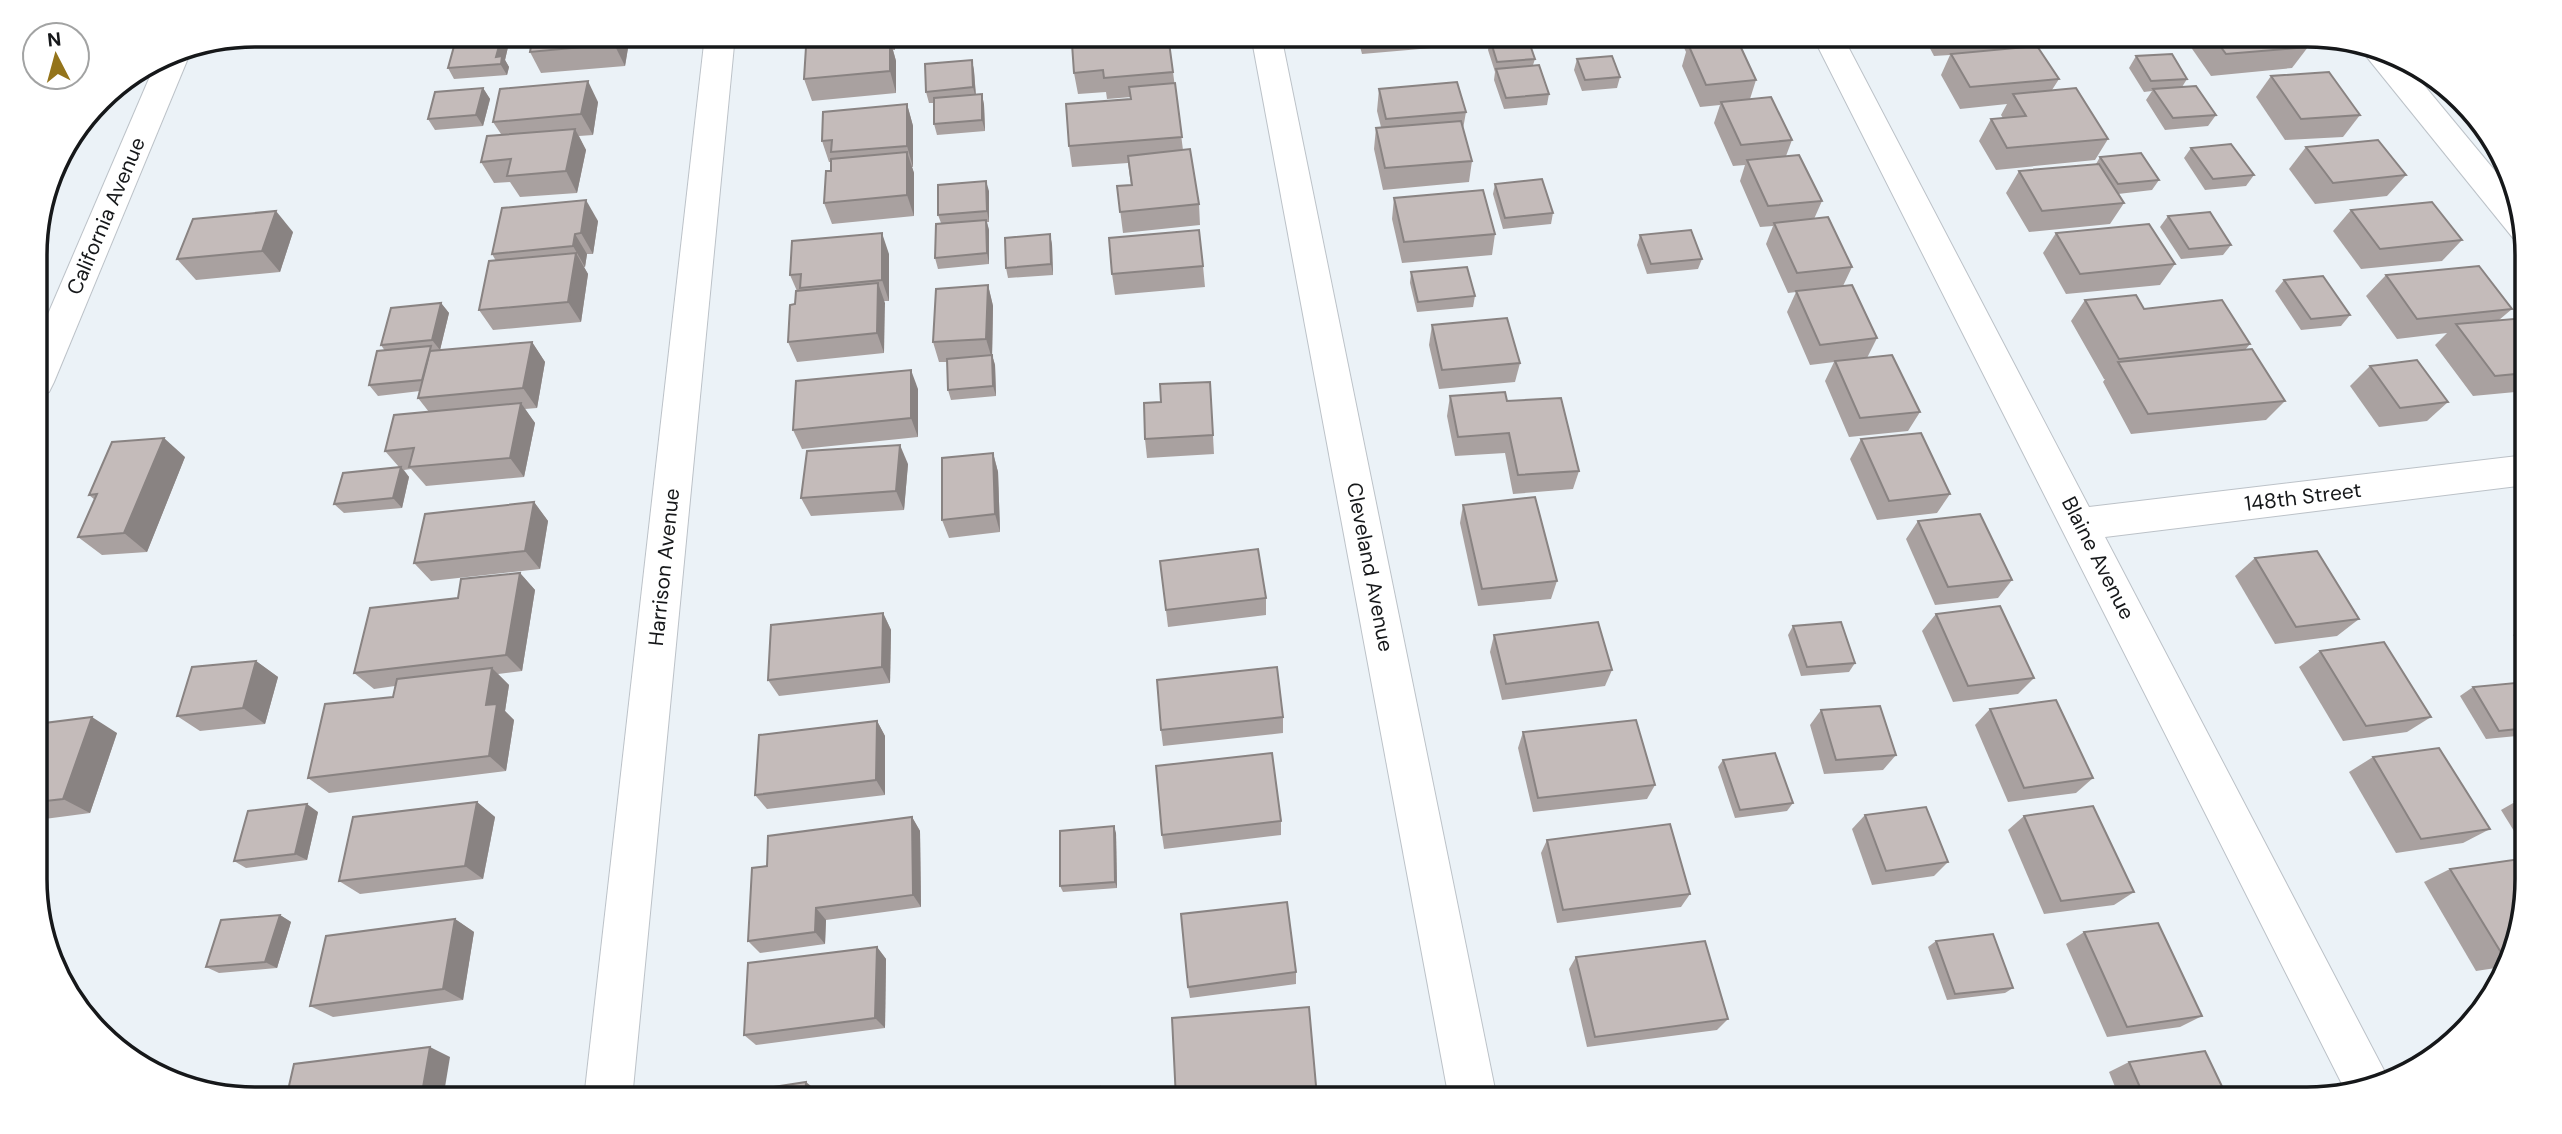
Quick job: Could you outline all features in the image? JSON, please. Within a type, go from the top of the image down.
[{"type":"street","name":"Blaine Avenue","points":[[1833,47],[2081,524],[2364,1079]]},
{"type":"street","name":"Harrison Avenue","points":[[609,1087],[719,48]]},
{"type":"street","name":"Cleveland Avenue","points":[[1268,48],[1471,1086]]},
{"type":"street","points":[[2390,65],[2510,212]]},
{"type":"street","name":"California Avenue","points":[[48,354],[170,66]]},
{"type":"street","name":"148th Street","points":[[2081,524],[2515,471]]},
{"type":"building","points":[[1493,47],[1531,47],[1535,59],[1497,62]]},
{"type":"building","points":[[1689,47],[1741,47],[1756,80],[1706,85]]},
{"type":"building","points":[[2038,47],[2059,79],[1970,87],[1951,54]]},
{"type":"building","points":[[2221,47],[2308,47],[2226,54]]},
{"type":"building","points":[[454,48],[498,48],[496,57],[502,56],[501,64],[448,68]]},
{"type":"building","points":[[531,48],[574,48],[530,52]]},
{"type":"building","points":[[806,48],[890,48],[890,71],[804,79]]},
{"type":"building","points":[[1072,48],[1170,48],[1173,72],[1104,78],[1103,70],[1074,73]]},
{"type":"building","points":[[2172,54],[2187,79],[2151,81],[2136,56]]},
{"type":"building","points":[[1612,56],[1620,77],[1585,80],[1577,59]]},
{"type":"building","points":[[972,60],[973,87],[926,92],[925,64]]},
{"type":"building","points":[[1539,65],[1549,94],[1506,98],[1496,69]]},
{"type":"building","points":[[2329,72],[2360,115],[2301,119],[2271,76]]},
{"type":"building","points":[[588,81],[581,114],[493,122],[500,89]]},
{"type":"building","points":[[1457,82],[1466,112],[1386,119],[1379,89]]},
{"type":"building","points":[[1175,83],[1182,137],[1069,146],[1066,104],[1131,99],[1129,87]]},
{"type":"building","points":[[2196,86],[2216,115],[2173,118],[2153,89]]},
{"type":"building","points":[[483,88],[476,115],[428,119],[435,92]]},
{"type":"building","points":[[2076,88],[2108,139],[2007,148],[1991,119],[2026,116],[2013,94]]},
{"type":"building","points":[[982,94],[982,120],[934,124],[934,98]]},
{"type":"building","points":[[1771,97],[1792,140],[1741,145],[1721,102]]},
{"type":"building","points":[[907,104],[907,146],[831,152],[832,140],[822,141],[823,112]]},
{"type":"building","points":[[1461,121],[1472,161],[1385,168],[1376,128]]},
{"type":"building","points":[[575,129],[566,171],[507,176],[511,159],[481,162],[487,136]]},
{"type":"building","points":[[2378,140],[2406,175],[2333,183],[2306,147]]},
{"type":"building","points":[[2231,144],[2254,175],[2213,179],[2191,148]]},
{"type":"building","points":[[1190,149],[1199,204],[1120,212],[1117,186],[1132,185],[1128,156]]},
{"type":"building","points":[[907,152],[907,195],[824,203],[826,171],[831,171],[831,159]]},
{"type":"building","points":[[2141,153],[2159,180],[2118,184],[2100,157]]},
{"type":"building","points":[[1799,155],[1822,201],[1768,206],[1747,160]]},
{"type":"building","points":[[2099,164],[2124,203],[2042,211],[2019,171]]},
{"type":"building","points":[[1542,179],[1553,213],[1505,218],[1495,184]]},
{"type":"building","points":[[986,181],[987,211],[938,215],[938,185]]},
{"type":"building","points":[[1483,190],[1495,234],[1404,242],[1394,198]]},
{"type":"building","points":[[586,200],[581,233],[575,234],[573,246],[492,254],[502,208]]},
{"type":"building","points":[[2432,202],[2462,240],[2380,249],[2351,210]]},
{"type":"building","points":[[276,211],[262,251],[177,259],[193,219]]},
{"type":"building","points":[[2210,212],[2231,245],[2189,249],[2168,216]]},
{"type":"building","points":[[1828,217],[1852,267],[1797,273],[1774,223]]},
{"type":"building","points":[[986,220],[987,253],[935,258],[936,224]]},
{"type":"building","points":[[2149,224],[2175,264],[2080,274],[2056,233]]},
{"type":"building","points":[[1199,230],[1203,266],[1112,274],[1109,238]]},
{"type":"building","points":[[1691,230],[1702,259],[1651,264],[1640,235]]},
{"type":"building","points":[[882,233],[882,280],[800,288],[801,274],[790,275],[792,241]]},
{"type":"building","points":[[1050,234],[1051,264],[1006,268],[1005,238]]},
{"type":"building","points":[[576,253],[568,302],[479,310],[489,261]]},
{"type":"building","points":[[2479,266],[2512,309],[2417,319],[2386,275]]},
{"type":"building","points":[[1467,267],[1475,296],[1418,302],[1411,272]]},
{"type":"building","points":[[2323,276],[2350,315],[2311,319],[2284,280]]},
{"type":"building","points":[[878,283],[877,333],[788,342],[790,305],[795,304],[796,291]]},
{"type":"building","points":[[988,285],[986,339],[933,342],[936,289]]},
{"type":"building","points":[[1852,285],[1877,338],[1820,345],[1796,291]]},
{"type":"building","points":[[2136,295],[2144,309],[2222,300],[2250,344],[2119,359],[2085,300]]},
{"type":"building","points":[[441,303],[432,340],[381,345],[391,308]]},
{"type":"building","points":[[1507,318],[1520,363],[1442,370],[1432,325]]},
{"type":"building","points":[[2515,319],[2515,374],[2495,376],[2456,324]]},
{"type":"building","points":[[532,342],[523,388],[418,398],[430,351]]},
{"type":"building","points":[[431,346],[422,380],[369,385],[377,351]]},
{"type":"building","points":[[2252,349],[2285,401],[2148,414],[2118,362]]},
{"type":"building","points":[[992,355],[993,386],[948,390],[947,359]]},
{"type":"building","points":[[1892,355],[1920,412],[1860,418],[1835,361]]},
{"type":"building","points":[[2417,360],[2448,402],[2400,408],[2370,366]]},
{"type":"building","points":[[911,370],[911,418],[793,430],[796,381]]},
{"type":"building","points":[[1210,382],[1213,435],[1145,439],[1144,403],[1161,402],[1160,384]]},
{"type":"building","points":[[1505,392],[1507,401],[1561,398],[1579,471],[1518,475],[1509,433],[1458,437],[1450,396]]},
{"type":"building","points":[[521,403],[510,458],[409,467],[414,448],[385,451],[394,415]]},
{"type":"building","points":[[1921,433],[1950,494],[1889,501],[1861,439]]},
{"type":"building","points":[[164,438],[124,533],[78,537],[97,494],[89,495],[112,442]]},
{"type":"building","points":[[900,445],[896,491],[801,498],[807,451]]},
{"type":"building","points":[[993,453],[995,514],[942,520],[942,458]]},
{"type":"building","points":[[401,467],[393,498],[334,504],[343,473]]},
{"type":"building","points":[[1535,497],[1557,581],[1482,589],[1463,505]]},
{"type":"building","points":[[534,502],[525,551],[414,563],[425,514]]},
{"type":"building","points":[[1980,514],[2012,580],[1948,587],[1918,521]]},
{"type":"building","points":[[1258,549],[1266,598],[1166,610],[1160,561]]},
{"type":"building","points":[[2317,551],[2359,619],[2296,627],[2255,558]]},
{"type":"building","points":[[520,573],[506,655],[354,673],[370,608],[458,598],[461,579]]},
{"type":"building","points":[[2000,606],[2034,678],[1968,686],[1936,614]]},
{"type":"building","points":[[883,613],[882,667],[768,680],[771,625]]},
{"type":"building","points":[[1598,622],[1612,670],[1506,684],[1494,635]]},
{"type":"building","points":[[1841,622],[1855,663],[1807,667],[1793,626]]},
{"type":"building","points":[[2384,642],[2431,717],[2366,726],[2320,651]]},
{"type":"building","points":[[256,661],[243,708],[177,716],[192,667]]},
{"type":"building","points":[[1277,667],[1283,717],[1161,730],[1157,680]]},
{"type":"building","points":[[492,668],[486,705],[497,704],[489,756],[308,778],[325,704],[393,697],[397,679]]},
{"type":"building","points":[[2515,683],[2515,729],[2499,731],[2473,687]]},
{"type":"building","points":[[2056,700],[2093,778],[2024,788],[1990,709]]},
{"type":"building","points":[[1880,706],[1896,755],[1836,760],[1821,710]]},
{"type":"building","points":[[92,717],[63,799],[47,801],[47,723]]},
{"type":"building","points":[[1636,720],[1655,785],[1538,798],[1523,732]]},
{"type":"building","points":[[877,721],[876,780],[755,795],[759,735]]},
{"type":"building","points":[[2439,748],[2490,829],[2421,839],[2373,757]]},
{"type":"building","points":[[1272,753],[1281,821],[1162,835],[1156,766]]},
{"type":"building","points":[[1775,753],[1793,803],[1740,810],[1723,760]]},
{"type":"building","points":[[477,802],[465,866],[339,881],[353,817]]},
{"type":"building","points":[[307,804],[295,854],[234,861],[248,811]]},
{"type":"building","points":[[2093,806],[2134,892],[2061,901],[2024,816]]},
{"type":"building","points":[[1926,807],[1948,862],[1886,871],[1865,815]]},
{"type":"building","points":[[912,817],[913,895],[816,908],[815,932],[748,941],[752,868],[767,866],[768,836]]},
{"type":"building","points":[[1670,824],[1690,894],[1563,910],[1547,840]]},
{"type":"building","points":[[1114,826],[1115,882],[1060,886],[1060,831]]},
{"type":"building","points":[[2515,860],[2513,906],[2501,953],[2450,869]]},
{"type":"building","points":[[1287,902],[1296,972],[1188,987],[1181,914]]},
{"type":"building","points":[[280,915],[265,962],[206,967],[221,920]]},
{"type":"building","points":[[455,919],[443,989],[310,1006],[326,936]]},
{"type":"building","points":[[2158,923],[2202,1016],[2127,1027],[2084,932]]},
{"type":"building","points":[[1993,934],[2013,988],[1955,994],[1936,941]]},
{"type":"building","points":[[1705,941],[1728,1019],[1595,1037],[1576,957]]},
{"type":"building","points":[[877,947],[875,1018],[744,1035],[748,963]]},
{"type":"building","points":[[1309,1007],[1316,1086],[1175,1087],[1172,1018]]},
{"type":"building","points":[[430,1047],[423,1087],[289,1087],[294,1064]]},
{"type":"building","points":[[2205,1051],[2222,1086],[2139,1086],[2129,1062]]},
{"type":"building","points":[[806,1082],[806,1087],[775,1087]]}]
